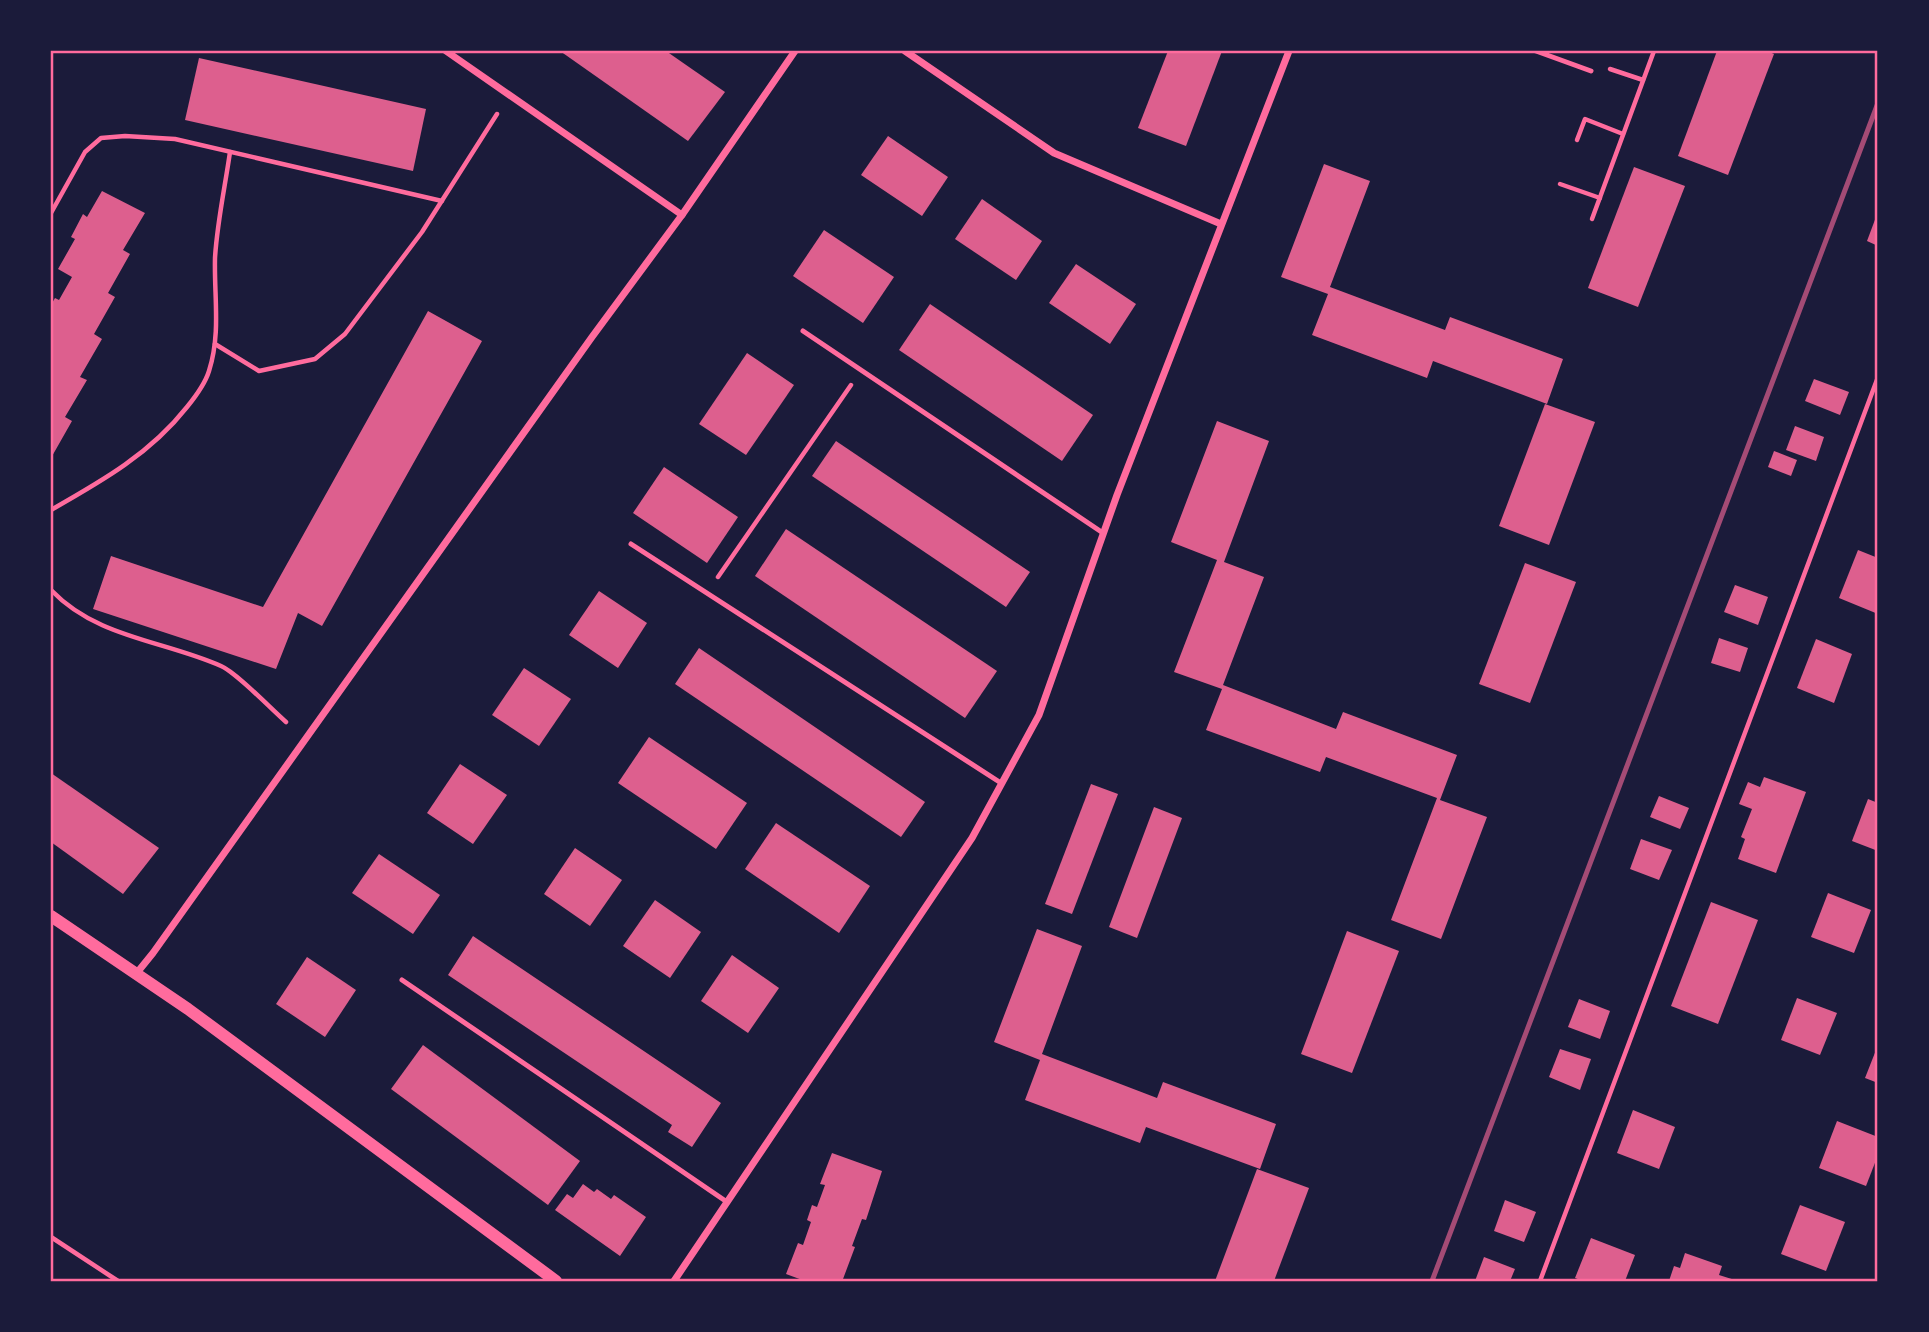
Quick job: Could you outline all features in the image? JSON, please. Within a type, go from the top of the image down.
[{"type":"street","points":[[446,51],[682,215]]},
{"type":"street","points":[[136,974],[682,215],[795,51]]},
{"type":"street","points":[[905,51],[1054,153],[1221,224]]},
{"type":"street","points":[[674,1281],[972,838],[1039,715],[1103,533],[1289,51]]},
{"type":"street","points":[[51,916],[188,1009],[555,1281]]},
{"type":"lane","points":[[1536,51],[1591,71]]},
{"type":"lane","points":[[803,331],[1103,533]]},
{"type":"lane","points":[[631,544],[1001,783]]},
{"type":"lane","points":[[402,980],[727,1202]]},
{"type":"path","points":[[1592,219],[1654,51]]},
{"type":"path","points":[[1591,71],[1600,65],[1643,80]]},
{"type":"path","points":[[215,344],[259,372],[315,359],[345,334],[422,232],[496,114]]},
{"type":"path","points":[[1577,140],[1585,119],[1623,134]]},
{"type":"path","points":[[51,213],[85,152],[101,138],[125,136],[175,139],[442,201]]},
{"type":"path","points":[[51,510],[100,482],[150,447],[199,392],[209,372],[218,311],[215,259],[230,152]]},
{"type":"path","points":[[1560,184],[1600,198]]},
{"type":"path","points":[[708,592],[861,370]]},
{"type":"path","points":[[1540,1281],[1878,377]]},
{"type":"path","points":[[51,590],[65,605],[96,623],[127,636],[224,667],[286,722]]},
{"type":"path","points":[[51,1237],[118,1281]]},
{"type":"building","points":[[560,51],[666,51],[725,92],[688,141]]},
{"type":"building","points":[[1168,51],[1222,51],[1186,146],[1138,128]]},
{"type":"building","points":[[1717,51],[1767,51],[1774,54],[1728,175],[1678,156]]},
{"type":"building","points":[[199,58],[426,109],[413,171],[185,120]]},
{"type":"building","points":[[888,136],[948,177],[922,216],[861,175]]},
{"type":"building","points":[[1324,164],[1370,181],[1330,287],[1445,330],[1450,317],[1563,359],[1547,404],[1433,361],[1427,378],[1312,335],[1328,294],[1281,277]]},
{"type":"building","points":[[1634,167],[1685,186],[1638,307],[1588,288]]},
{"type":"building","points":[[102,191],[145,213],[123,250],[130,254],[108,293],[115,297],[94,334],[102,339],[80,377],[87,380],[65,417],[72,421],[51,458],[51,305],[55,298],[59,300],[72,277],[58,269],[75,239],[71,237],[83,214],[87,217]]},
{"type":"building","points":[[982,199],[1042,241],[1016,280],[955,239]]},
{"type":"building","points":[[1876,217],[1878,218],[1878,246],[1867,241]]},
{"type":"building","points":[[824,230],[894,277],[863,323],[793,276]]},
{"type":"building","points":[[1076,264],[1136,304],[1110,344],[1049,303]]},
{"type":"building","points":[[930,304],[1093,415],[1062,461],[899,350]]},
{"type":"building","points":[[428,311],[482,341],[322,626],[298,613],[276,669],[93,609],[111,556],[263,607]]},
{"type":"building","points":[[747,353],[794,385],[746,455],[699,424]]},
{"type":"building","points":[[1814,379],[1849,392],[1840,415],[1805,401]]},
{"type":"building","points":[[1545,404],[1595,422],[1549,545],[1499,526]]},
{"type":"building","points":[[1217,421],[1269,441],[1224,562],[1264,577],[1223,685],[1336,729],[1343,712],[1457,755],[1440,800],[1487,817],[1441,939],[1391,920],[1437,798],[1326,757],[1320,772],[1206,730],[1222,689],[1174,672],[1217,560],[1171,542]]},
{"type":"building","points":[[1795,426],[1824,437],[1816,461],[1786,450]]},
{"type":"building","points":[[836,441],[1030,572],[1006,607],[812,476]]},
{"type":"building","points":[[1774,451],[1797,460],[1791,476],[1768,467]]},
{"type":"building","points":[[664,467],[738,517],[707,563],[633,513]]},
{"type":"building","points":[[786,529],[997,671],[965,718],[755,576]]},
{"type":"building","points":[[1858,550],[1878,558],[1878,614],[1839,598]]},
{"type":"building","points":[[1525,563],[1576,582],[1530,703],[1479,684]]},
{"type":"building","points":[[1735,585],[1768,597],[1758,625],[1724,612]]},
{"type":"building","points":[[599,591],[647,623],[618,668],[569,635]]},
{"type":"building","points":[[1719,638],[1748,648],[1740,672],[1711,663]]},
{"type":"building","points":[[1816,639],[1852,654],[1834,703],[1797,688]]},
{"type":"building","points":[[699,648],[925,802],[901,837],[675,684]]},
{"type":"building","points":[[524,668],[571,699],[539,746],[492,715]]},
{"type":"building","points":[[649,737],[747,803],[716,849],[618,783]]},
{"type":"building","points":[[460,764],[507,795],[473,844],[427,813]]},
{"type":"building","points":[[51,773],[159,848],[123,894],[51,842]]},
{"type":"building","points":[[1764,777],[1806,792],[1776,873],[1738,859],[1745,839],[1741,837],[1752,809],[1739,804],[1748,782],[1760,787]]},
{"type":"building","points":[[1091,784],[1118,794],[1072,914],[1045,904]]},
{"type":"building","points":[[1659,796],[1689,808],[1680,829],[1650,817]]},
{"type":"building","points":[[1868,799],[1878,803],[1878,851],[1852,841]]},
{"type":"building","points":[[1154,807],[1182,818],[1137,938],[1109,927]]},
{"type":"building","points":[[776,823],[870,886],[839,933],[745,869]]},
{"type":"building","points":[[1641,839],[1672,850],[1659,880],[1630,869]]},
{"type":"building","points":[[575,848],[622,880],[590,926],[544,894]]},
{"type":"building","points":[[379,854],[440,895],[413,934],[352,893]]},
{"type":"building","points":[[1828,893],[1871,910],[1854,953],[1811,937]]},
{"type":"building","points":[[655,900],[701,932],[670,978],[623,946]]},
{"type":"building","points":[[1711,902],[1758,920],[1718,1024],[1671,1006]]},
{"type":"building","points":[[1037,929],[1082,946],[1042,1054],[1157,1098],[1163,1082],[1276,1124],[1260,1169],[1146,1127],[1140,1143],[1025,1100],[1040,1060],[994,1042]]},
{"type":"building","points":[[1347,931],[1399,951],[1352,1073],[1301,1054]]},
{"type":"building","points":[[473,936],[721,1103],[692,1147],[668,1132],[672,1125],[448,975]]},
{"type":"building","points":[[732,955],[779,988],[748,1033],[701,1001]]},
{"type":"building","points":[[307,957],[356,990],[325,1037],[276,1004]]},
{"type":"building","points":[[1797,998],[1837,1013],[1820,1055],[1781,1040]]},
{"type":"building","points":[[1579,999],[1610,1011],[1600,1039],[1568,1027]]},
{"type":"building","points":[[423,1045],[580,1161],[548,1205],[391,1089]]},
{"type":"building","points":[[1878,1045],[1878,1083],[1865,1078]]},
{"type":"building","points":[[1560,1049],[1591,1059],[1580,1090],[1549,1077]]},
{"type":"building","points":[[1633,1110],[1675,1127],[1659,1169],[1617,1153]]},
{"type":"building","points":[[1837,1121],[1878,1137],[1878,1155],[1866,1186],[1819,1168]]},
{"type":"building","points":[[832,1153],[882,1171],[866,1220],[862,1219],[852,1246],[855,1247],[843,1279],[805,1281],[786,1274],[798,1243],[803,1245],[811,1222],[807,1220],[812,1205],[817,1207],[825,1185],[820,1184]]},
{"type":"building","points":[[1257,1169],[1309,1188],[1274,1281],[1215,1281]]},
{"type":"building","points":[[583,1184],[594,1192],[597,1189],[611,1199],[614,1195],[646,1217],[620,1256],[555,1210],[567,1194],[573,1198]]},
{"type":"building","points":[[1505,1200],[1536,1212],[1524,1242],[1494,1231]]},
{"type":"building","points":[[1800,1205],[1845,1222],[1826,1271],[1781,1254]]},
{"type":"building","points":[[1591,1238],[1635,1255],[1625,1281],[1583,1281],[1575,1278]]},
{"type":"building","points":[[1685,1253],[1722,1266],[1719,1275],[1738,1281],[1669,1281],[1674,1266],[1680,1268]]},
{"type":"building","points":[[1484,1257],[1515,1269],[1510,1281],[1475,1281]]},
{"type":"railway","points":[[1432,1281],[1878,103]]}]
